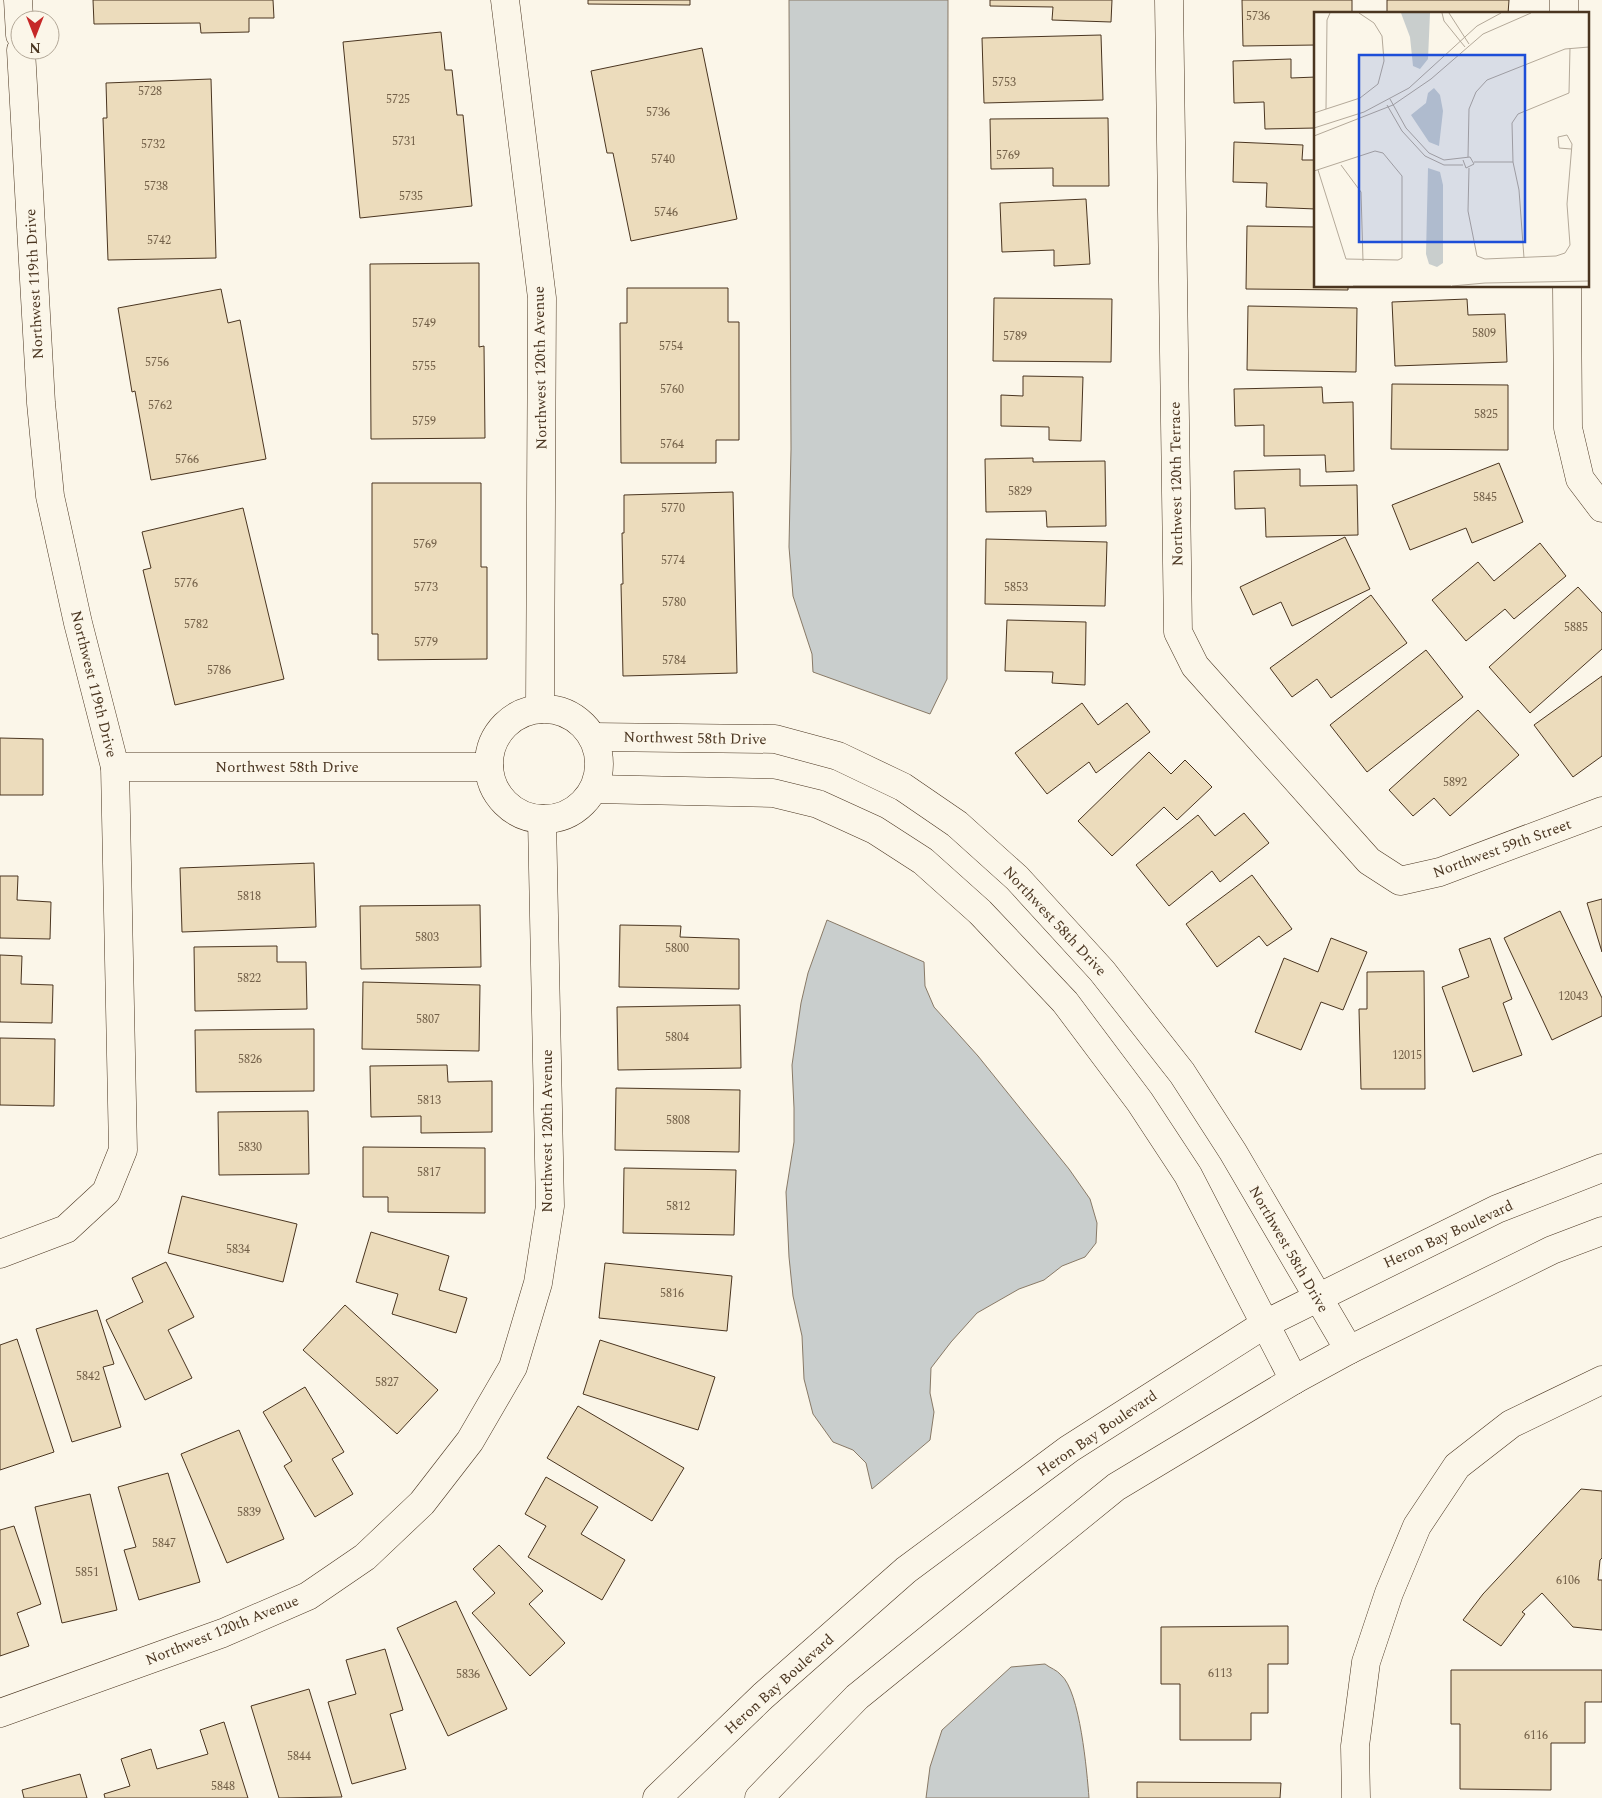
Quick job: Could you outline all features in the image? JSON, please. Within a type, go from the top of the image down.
[{"type":"street","name":"Northwest 120th Avenue","points":[[504,0],[542,298],[540,709]]},
{"type":"street","name":"Northwest 120th Terrace","points":[[1169,0],[1178,632],[1195,666],[1343,832],[1369,861],[1400,881]]},
{"type":"street","name":"Northwest 119th Drive","points":[[0,1254],[66,1229],[106,1192],[123,1150],[115,768],[78,623],[50,496],[40,403],[22,60]]},
{"type":"street","points":[[1566,288],[1568,428],[1580,479],[1602,508]]},
{"type":"street","points":[[540,709],[561,711],[580,721],[593,738],[599,754],[599,772],[594,789],[581,805],[563,816],[542,819],[522,814],[506,803],[494,787],[489,768],[492,746],[502,728],[520,714],[540,709]]},
{"type":"street","name":"Northwest 58th Drive","points":[[593,738],[775,739],[838,756],[903,788],[957,824],[1017,878],[1102,971],[1182,1073],[1233,1152],[1349,1350]]},
{"type":"street","name":"Northwest 58th Drive","points":[[115,768],[489,768]]},
{"type":"street","points":[[594,789],[773,793],[818,804],[859,822],[923,861],[980,912],[1065,1002],[1140,1102],[1188,1174],[1251,1293],[1294,1380]]},
{"type":"street","name":"Northwest 59th Street","points":[[1400,881],[1440,872],[1602,811]]},
{"type":"street","name":"Northwest 120th Avenue","points":[[0,1714],[223,1633],[308,1596],[365,1557],[422,1503],[470,1441],[513,1367],[538,1283],[550,1206],[542,819]]},
{"type":"street","name":"Heron Bay Boulevard","points":[[657,1798],[763,1696],[906,1570],[1069,1449],[1265,1324],[1497,1209],[1602,1168]]},
{"type":"street","points":[[759,1798],[858,1697],[1116,1487],[1294,1380],[1349,1350],[1552,1250],[1602,1231]]},
{"type":"street","points":[[1356,1798],[1355,1746],[1366,1662],[1389,1593],[1417,1526],[1457,1466],[1511,1424],[1602,1380]]},
{"type":"shaded area","points":[[789,0],[948,0],[947,679],[930,714],[813,672],[812,654],[793,596],[789,547],[791,449]]},
{"type":"shaded area","points":[[827,920],[924,962],[925,986],[934,1007],[978,1056],[1069,1169],[1090,1199],[1097,1223],[1096,1243],[1085,1257],[1062,1266],[1044,1280],[1019,1289],[977,1313],[951,1342],[931,1368],[930,1393],[934,1412],[930,1440],[872,1489],[866,1463],[853,1450],[833,1442],[813,1414],[804,1379],[802,1336],[793,1296],[789,1257],[786,1192],[794,1142],[792,1065],[801,1003],[808,973]]},
{"type":"shaded area","points":[[1045,1664],[1061,1675],[1068,1684],[1073,1697],[1078,1714],[1089,1798],[926,1798],[930,1767],[942,1730],[1011,1667]]},
{"type":"building","points":[[93,0],[273,0],[274,18],[249,18],[249,32],[201,33],[200,23],[94,24]]},
{"type":"building","points":[[588,0],[690,0],[690,5],[588,4]]},
{"type":"building","points":[[990,0],[1112,0],[1111,22],[1052,20],[1053,7],[990,6]]},
{"type":"building","points":[[1242,0],[1352,0],[1352,12],[1314,12],[1314,45],[1243,46]]},
{"type":"building","points":[[1387,0],[1509,0],[1508,12],[1387,12]]},
{"type":"building","points":[[441,32],[445,70],[452,70],[457,115],[463,115],[472,206],[360,218],[343,42]]},
{"type":"building","points":[[1101,35],[1103,100],[984,103],[982,38]]},
{"type":"building","points":[[702,48],[737,219],[631,241],[613,153],[607,153],[591,71]]},
{"type":"building","points":[[1291,59],[1291,78],[1314,77],[1314,128],[1265,129],[1264,102],[1234,103],[1233,61]]},
{"type":"building","points":[[211,79],[216,258],[108,260],[103,118],[107,118],[106,83]]},
{"type":"building","points":[[1108,118],[1109,186],[1053,186],[1053,168],[991,169],[990,119]]},
{"type":"building","points":[[1234,142],[1303,145],[1302,160],[1314,160],[1314,209],[1266,207],[1267,183],[1233,182]]},
{"type":"building","points":[[1086,199],[1090,264],[1054,266],[1054,250],[1002,252],[1000,203]]},
{"type":"building","points":[[1247,226],[1314,227],[1314,288],[1348,288],[1348,290],[1246,289]]},
{"type":"building","points":[[479,263],[479,347],[484,346],[485,438],[371,439],[370,264]]},
{"type":"building","points":[[627,288],[728,288],[728,322],[739,322],[739,440],[716,440],[716,463],[621,463],[620,323],[627,323]]},
{"type":"building","points":[[221,289],[228,323],[240,320],[266,459],[151,480],[135,391],[132,392],[118,308]]},
{"type":"building","points":[[994,298],[1112,299],[1111,362],[993,361]]},
{"type":"building","points":[[1467,299],[1468,315],[1505,314],[1507,362],[1395,366],[1392,302]]},
{"type":"building","points":[[1248,306],[1357,308],[1356,372],[1247,370]]},
{"type":"building","points":[[1023,376],[1083,377],[1081,441],[1049,440],[1049,427],[1001,426],[1001,395],[1023,396]]},
{"type":"building","points":[[1392,384],[1508,385],[1508,450],[1391,449]]},
{"type":"building","points":[[1322,387],[1323,403],[1353,402],[1354,471],[1326,472],[1325,455],[1264,456],[1264,425],[1235,426],[1234,389]]},
{"type":"building","points":[[1033,458],[1033,462],[1105,461],[1106,526],[1047,527],[1046,511],[986,512],[985,459]]},
{"type":"building","points":[[1499,463],[1523,522],[1472,543],[1466,528],[1410,550],[1392,505]]},
{"type":"building","points":[[1300,469],[1300,486],[1357,485],[1358,535],[1266,537],[1265,508],[1235,509],[1234,471]]},
{"type":"building","points":[[372,483],[481,483],[481,567],[487,567],[487,659],[378,660],[378,634],[372,634]]},
{"type":"building","points":[[733,492],[737,673],[623,676],[621,584],[623,584],[622,533],[624,533],[624,495]]},
{"type":"building","points":[[243,508],[284,679],[175,705],[143,570],[151,568],[142,532]]},
{"type":"building","points":[[1345,537],[1370,589],[1292,626],[1281,602],[1253,615],[1240,587]]},
{"type":"building","points":[[986,539],[1107,542],[1105,606],[985,604]]},
{"type":"building","points":[[1540,543],[1566,576],[1514,619],[1505,609],[1466,641],[1432,600],[1478,562],[1494,581]]},
{"type":"building","points":[[1578,587],[1602,613],[1602,649],[1530,713],[1489,667]]},
{"type":"building","points":[[1371,595],[1407,643],[1331,698],[1317,679],[1292,697],[1270,668]]},
{"type":"building","points":[[1007,620],[1086,622],[1085,685],[1052,683],[1053,672],[1005,671]]},
{"type":"building","points":[[1426,650],[1463,697],[1367,772],[1330,725]]},
{"type":"building","points":[[1602,676],[1602,756],[1573,777],[1534,725]]},
{"type":"building","points":[[1082,703],[1098,725],[1127,703],[1150,732],[1096,773],[1089,762],[1047,794],[1015,753]]},
{"type":"building","points":[[1478,710],[1519,755],[1450,816],[1434,798],[1413,816],[1389,790]]},
{"type":"building","points":[[0,738],[43,739],[43,795],[0,795]]},
{"type":"building","points":[[1149,752],[1171,774],[1185,760],[1212,787],[1177,820],[1164,807],[1112,856],[1078,821]]},
{"type":"building","points":[[1244,813],[1269,843],[1220,882],[1212,871],[1169,906],[1136,865],[1198,815],[1215,836]]},
{"type":"building","points":[[314,863],[316,927],[182,932],[180,868]]},
{"type":"building","points":[[1252,875],[1292,929],[1267,946],[1259,936],[1217,967],[1186,924]]},
{"type":"building","points":[[0,876],[18,876],[17,900],[51,902],[50,939],[0,938]]},
{"type":"building","points":[[1602,899],[1602,952],[1587,903]]},
{"type":"building","points":[[480,905],[481,967],[361,969],[360,906]]},
{"type":"building","points":[[1560,911],[1602,998],[1602,1016],[1552,1040],[1504,938]]},
{"type":"building","points":[[620,925],[681,926],[680,937],[739,939],[739,989],[619,987]]},
{"type":"building","points":[[1331,938],[1367,952],[1343,1010],[1321,1002],[1301,1050],[1255,1032],[1284,958],[1318,972]]},
{"type":"building","points":[[1490,938],[1512,999],[1503,1003],[1522,1055],[1473,1072],[1442,987],[1469,977],[1459,949]]},
{"type":"building","points":[[277,946],[277,962],[306,962],[307,1009],[195,1011],[194,947]]},
{"type":"building","points":[[0,955],[22,956],[21,984],[53,985],[52,1023],[0,1022]]},
{"type":"building","points":[[1424,971],[1425,1089],[1361,1089],[1359,1009],[1367,1009],[1367,972]]},
{"type":"building","points":[[363,982],[480,985],[479,1051],[362,1049]]},
{"type":"building","points":[[740,1005],[741,1068],[618,1070],[617,1007]]},
{"type":"building","points":[[314,1029],[314,1091],[196,1092],[195,1030]]},
{"type":"building","points":[[0,1038],[55,1039],[54,1106],[0,1105]]},
{"type":"building","points":[[447,1065],[448,1082],[492,1081],[492,1132],[421,1133],[421,1116],[371,1117],[370,1066]]},
{"type":"building","points":[[616,1088],[740,1090],[739,1152],[615,1150]]},
{"type":"building","points":[[308,1111],[309,1174],[219,1175],[218,1112]]},
{"type":"building","points":[[363,1147],[485,1148],[485,1213],[388,1212],[388,1197],[363,1197]]},
{"type":"building","points":[[624,1168],[736,1170],[734,1235],[623,1233]]},
{"type":"building","points":[[182,1196],[297,1224],[283,1282],[168,1253]]},
{"type":"building","points":[[371,1232],[449,1256],[439,1290],[467,1298],[456,1333],[392,1314],[398,1294],[356,1282]]},
{"type":"building","points":[[166,1262],[194,1317],[168,1330],[192,1378],[145,1400],[106,1320],[143,1302],[132,1278]]},
{"type":"building","points":[[605,1263],[732,1276],[727,1331],[599,1318]]},
{"type":"building","points":[[345,1305],[438,1390],[397,1434],[303,1350]]},
{"type":"building","points":[[97,1310],[114,1364],[103,1367],[121,1427],[72,1442],[36,1329]]},
{"type":"building","points":[[17,1339],[54,1452],[0,1470],[0,1345]]},
{"type":"building","points":[[600,1340],[715,1377],[698,1430],[583,1394]]},
{"type":"building","points":[[305,1387],[344,1452],[332,1459],[353,1494],[315,1517],[284,1466],[292,1461],[263,1412]]},
{"type":"building","points":[[578,1406],[684,1468],[652,1521],[547,1458]]},
{"type":"building","points":[[239,1430],[284,1539],[227,1563],[181,1454]]},
{"type":"building","points":[[168,1473],[200,1582],[139,1600],[124,1550],[136,1547],[118,1487]]},
{"type":"building","points":[[546,1477],[598,1507],[581,1534],[625,1560],[602,1600],[528,1557],[546,1526],[525,1514]]},
{"type":"building","points":[[1581,1489],[1602,1491],[1602,1558],[1600,1560],[1598,1580],[1602,1580],[1602,1630],[1573,1627],[1542,1593],[1522,1612],[1525,1614],[1501,1646],[1463,1620],[1483,1594]]},
{"type":"building","points":[[90,1494],[117,1610],[62,1623],[35,1507]]},
{"type":"building","points":[[14,1526],[41,1604],[17,1613],[29,1646],[0,1656],[0,1530]]},
{"type":"building","points":[[499,1545],[543,1591],[529,1604],[565,1643],[530,1676],[472,1613],[495,1593],[473,1569]]},
{"type":"building","points":[[456,1601],[507,1709],[448,1736],[397,1628]]},
{"type":"building","points":[[1288,1626],[1288,1664],[1268,1664],[1268,1713],[1251,1713],[1251,1740],[1180,1740],[1180,1684],[1161,1684],[1161,1627]]},
{"type":"building","points":[[385,1649],[403,1710],[390,1714],[406,1769],[352,1784],[328,1702],[356,1694],[346,1660]]},
{"type":"building","points":[[1451,1670],[1602,1670],[1602,1702],[1585,1702],[1585,1743],[1551,1743],[1551,1790],[1460,1789],[1460,1724],[1451,1724]]},
{"type":"building","points":[[309,1689],[342,1797],[279,1798],[251,1706]]},
{"type":"building","points":[[224,1722],[248,1798],[105,1798],[104,1794],[130,1786],[121,1759],[151,1749],[157,1769],[208,1754],[200,1730]]},
{"type":"building","points":[[80,1774],[87,1798],[24,1798],[22,1790]]},
{"type":"building","points":[[1137,1782],[1281,1783],[1280,1798],[1137,1798]]}]
